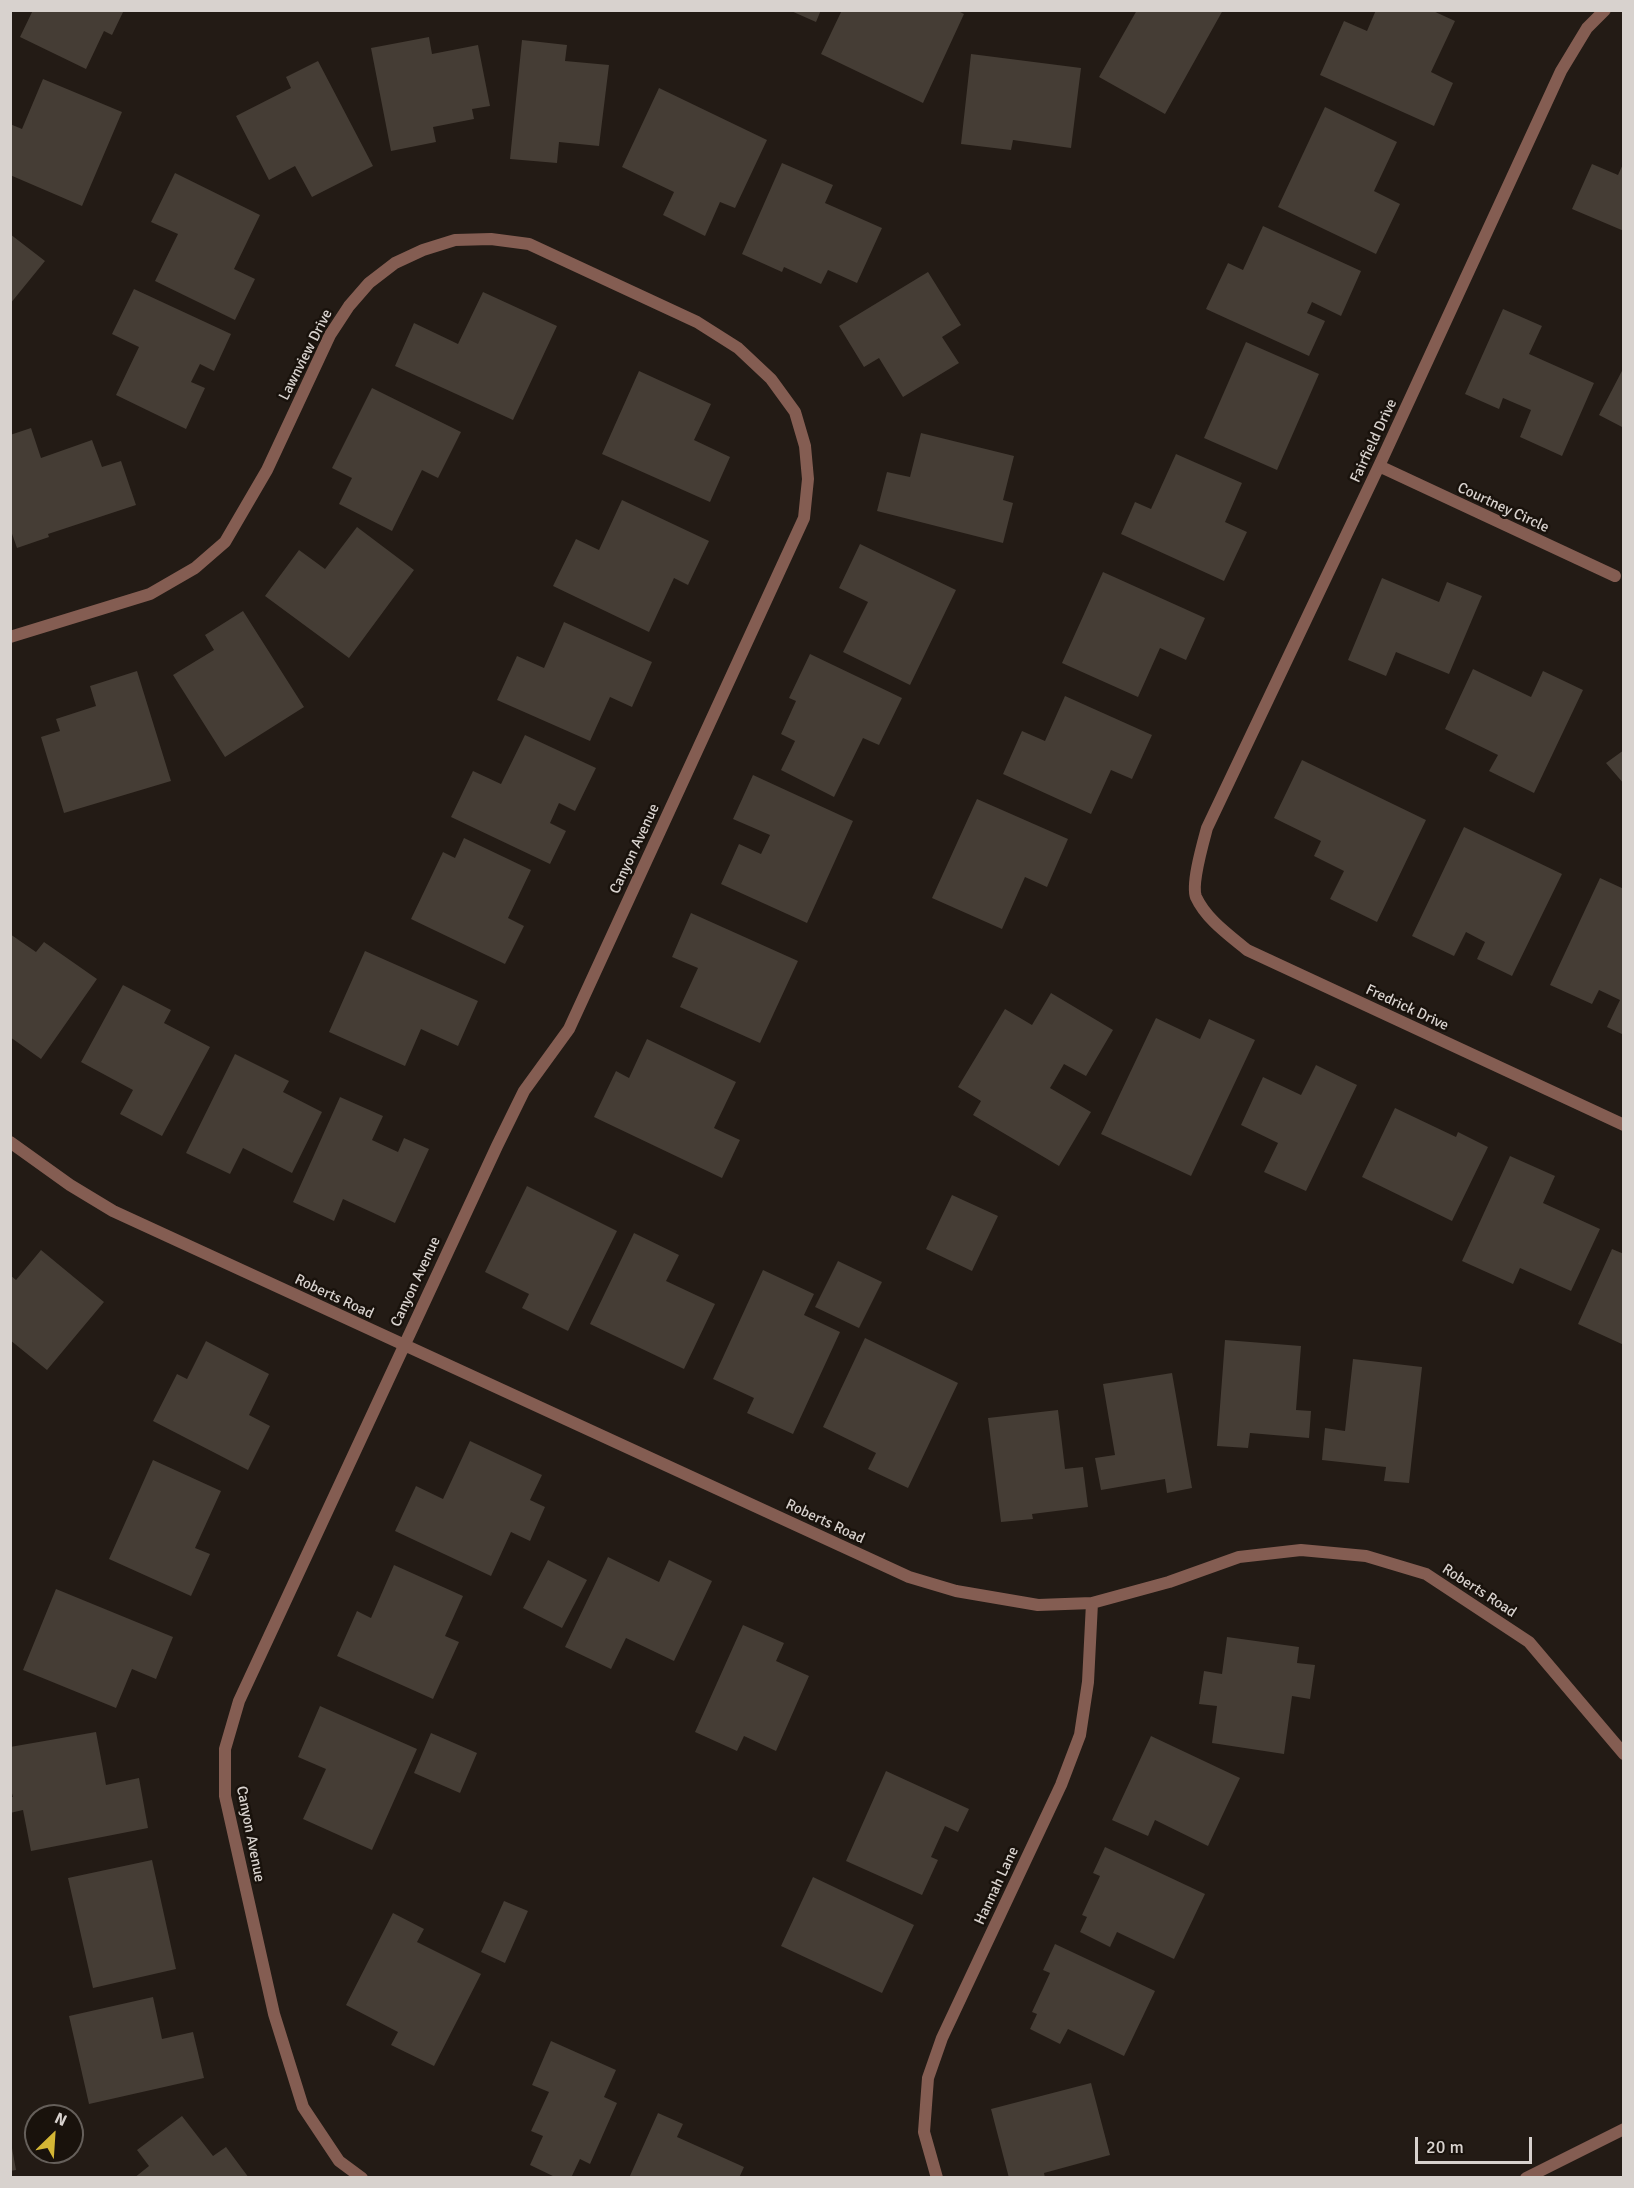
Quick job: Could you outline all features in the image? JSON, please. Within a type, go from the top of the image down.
[{"type":"street","name":"Fairfield Drive","points":[[1196,895],[1198,865],[1207,828],[1379,466],[1561,71],[1587,28],[1605,10]]},
{"type":"street","name":"Lawnview Drive","points":[[10,637],[150,594],[195,568],[225,542],[267,470],[330,335],[349,306],[369,283],[395,263],[423,250],[455,240],[491,239],[529,244],[697,322],[747,356],[771,379],[795,412]]},
{"type":"street","name":"Canyon Avenue","points":[[362,2178],[339,2161],[303,2107],[274,2014],[225,1796],[225,1749],[239,1701],[403,1345],[524,1091],[569,1029],[804,518],[808,479],[805,446],[795,412]]},
{"type":"street","name":"Courtney Circle","points":[[1379,466],[1615,576]]},
{"type":"street","name":"Fredrick Drive","points":[[1196,895],[1214,921],[1247,950],[1623,1125]]},
{"type":"street","name":"Roberts Road","points":[[10,1142],[70,1185],[113,1211],[909,1577],[956,1591],[1038,1605],[1092,1603],[1169,1582],[1239,1557],[1301,1550],[1366,1556],[1426,1574],[1529,1642],[1623,1754]]},
{"type":"street","name":"Hannah Lane","points":[[937,2178],[924,2132],[928,2078],[942,2038],[1061,1785],[1080,1735],[1088,1682],[1092,1603]]},
{"type":"street","points":[[1526,2178],[1623,2129]]},
{"type":"building","points":[[33,10],[124,10],[112,35],[104,31],[86,69],[20,37]]},
{"type":"building","points":[[789,10],[821,10],[816,22]]},
{"type":"building","points":[[842,10],[956,10],[964,14],[923,103],[821,54]]},
{"type":"building","points":[[1137,10],[1223,10],[1165,114],[1099,77]]},
{"type":"building","points":[[1376,10],[1431,10],[1455,21],[1431,72],[1453,83],[1434,126],[1320,75],[1344,21],[1367,31]]},
{"type":"building","points":[[429,37],[432,54],[478,45],[490,106],[472,109],[474,119],[433,127],[436,142],[391,151],[371,48]]},
{"type":"building","points":[[522,40],[567,45],[565,61],[609,65],[599,146],[559,142],[557,163],[510,159]]},
{"type":"building","points":[[971,54],[1081,68],[1071,148],[1013,140],[1011,150],[961,144]]},
{"type":"building","points":[[318,61],[373,166],[312,197],[295,166],[269,180],[236,116],[291,88],[286,77]]},
{"type":"building","points":[[43,79],[122,112],[82,206],[10,175],[10,124],[22,129]]},
{"type":"building","points":[[659,88],[767,140],[735,208],[720,202],[705,236],[663,215],[674,192],[622,167]]},
{"type":"building","points":[[1325,107],[1397,142],[1374,191],[1400,204],[1376,254],[1278,207]]},
{"type":"building","points":[[1624,162],[1624,231],[1572,209],[1592,164],[1618,175]]},
{"type":"building","points":[[782,163],[833,185],[825,203],[882,228],[857,283],[828,270],[821,284],[784,267],[782,272],[742,254]]},
{"type":"building","points":[[175,173],[260,215],[234,269],[255,279],[235,320],[155,281],[178,234],[151,222]]},
{"type":"building","points":[[1263,226],[1361,271],[1341,316],[1312,302],[1307,313],[1325,321],[1309,356],[1206,309],[1228,263],[1243,270]]},
{"type":"building","points":[[10,234],[45,261],[10,304]]},
{"type":"building","points":[[928,272],[961,325],[942,337],[959,363],[903,397],[879,358],[864,367],[839,326]]},
{"type":"building","points":[[134,289],[231,334],[214,371],[200,364],[191,382],[205,388],[186,429],[116,395],[139,347],[112,334]]},
{"type":"building","points":[[483,292],[557,326],[513,420],[395,366],[414,323],[458,344]]},
{"type":"building","points":[[1503,309],[1542,326],[1529,354],[1594,383],[1562,456],[1520,437],[1531,410],[1503,398],[1499,409],[1465,394]]},
{"type":"building","points":[[1246,342],[1319,374],[1277,470],[1204,438]]},
{"type":"building","points":[[1624,367],[1624,428],[1599,415]]},
{"type":"building","points":[[639,371],[711,404],[694,440],[730,457],[710,502],[602,454]]},
{"type":"building","points":[[372,388],[461,432],[438,478],[422,470],[392,531],[339,504],[352,478],[332,468]]},
{"type":"building","points":[[31,428],[41,458],[92,440],[102,467],[121,461],[136,505],[48,534],[49,537],[17,548],[10,528],[10,435]]},
{"type":"building","points":[[921,433],[1014,456],[1003,500],[1013,503],[1003,543],[877,511],[887,472],[910,477]]},
{"type":"building","points":[[1176,454],[1242,483],[1225,522],[1247,532],[1224,581],[1121,534],[1135,502],[1151,509]]},
{"type":"building","points":[[622,500],[709,541],[688,585],[674,578],[649,632],[553,586],[576,539],[599,550]]},
{"type":"building","points":[[357,527],[414,570],[349,658],[265,596],[299,550],[325,569]]},
{"type":"building","points":[[860,544],[956,590],[910,685],[843,652],[868,602],[839,588]]},
{"type":"building","points":[[1103,572],[1205,618],[1186,660],[1160,648],[1138,697],[1062,663]]},
{"type":"building","points":[[1382,578],[1439,602],[1447,582],[1482,596],[1449,674],[1396,652],[1386,676],[1348,660]]},
{"type":"building","points":[[243,611],[304,707],[225,757],[173,675],[214,650],[205,635]]},
{"type":"building","points":[[564,622],[652,662],[632,707],[610,697],[590,741],[497,700],[517,656],[544,668]]},
{"type":"building","points":[[810,654],[902,698],[879,745],[863,738],[834,797],[781,770],[795,741],[781,734],[796,701],[789,698]]},
{"type":"building","points":[[1473,669],[1531,697],[1543,671],[1583,690],[1534,793],[1489,771],[1498,755],[1445,729]]},
{"type":"building","points":[[137,671],[171,781],[64,813],[41,737],[60,731],[56,719],[96,706],[90,686]]},
{"type":"building","points":[[1065,696],[1152,735],[1132,779],[1111,770],[1091,814],[1003,774],[1022,731],[1045,741]]},
{"type":"building","points":[[525,735],[596,768],[575,811],[559,803],[550,823],[566,831],[550,864],[451,817],[473,771],[501,784]]},
{"type":"building","points":[[1624,750],[1624,784],[1606,763]]},
{"type":"building","points":[[1302,760],[1426,820],[1377,922],[1330,899],[1344,871],[1314,856],[1321,841],[1274,818]]},
{"type":"building","points":[[753,775],[853,821],[807,923],[721,884],[739,844],[761,854],[770,835],[733,819]]},
{"type":"building","points":[[977,799],[1068,839],[1047,887],[1025,877],[1002,929],[932,898]]},
{"type":"building","points":[[1464,827],[1562,874],[1512,976],[1477,959],[1485,942],[1466,932],[1454,956],[1412,936]]},
{"type":"building","points":[[464,838],[531,870],[508,918],[524,926],[505,964],[411,919],[443,852],[455,858]]},
{"type":"building","points":[[1600,878],[1624,889],[1624,1035],[1607,1027],[1620,1000],[1599,990],[1592,1004],[1550,985]]},
{"type":"building","points":[[691,913],[798,961],[760,1043],[680,1007],[698,968],[672,957]]},
{"type":"building","points":[[10,934],[36,952],[44,942],[97,979],[41,1059],[10,1037]]},
{"type":"building","points":[[365,951],[478,1001],[458,1046],[421,1029],[405,1066],[329,1032]]},
{"type":"building","points":[[123,985],[171,1010],[164,1023],[210,1047],[162,1136],[120,1114],[133,1090],[81,1062]]},
{"type":"building","points":[[1051,993],[1113,1030],[1086,1076],[1064,1064],[1050,1088],[1091,1112],[1059,1166],[973,1115],[981,1101],[958,1087],[1005,1009],[1032,1025]]},
{"type":"building","points":[[1156,1018],[1200,1039],[1209,1019],[1255,1040],[1191,1176],[1101,1134]]},
{"type":"building","points":[[647,1039],[736,1082],[714,1128],[740,1140],[722,1178],[594,1117],[616,1071],[629,1078]]},
{"type":"building","points":[[235,1054],[289,1081],[283,1092],[322,1112],[292,1173],[243,1148],[230,1174],[186,1153]]},
{"type":"building","points":[[1316,1065],[1357,1085],[1306,1191],[1264,1172],[1278,1143],[1241,1125],[1263,1077],[1301,1095]]},
{"type":"building","points":[[340,1097],[383,1116],[372,1140],[398,1152],[404,1138],[429,1149],[395,1223],[343,1199],[334,1221],[293,1202]]},
{"type":"building","points":[[1395,1108],[1456,1137],[1458,1132],[1488,1147],[1452,1221],[1362,1177]]},
{"type":"building","points":[[1510,1156],[1555,1176],[1543,1203],[1600,1229],[1571,1291],[1520,1268],[1513,1284],[1462,1261]]},
{"type":"building","points":[[527,1186],[617,1231],[568,1331],[522,1308],[529,1294],[485,1272]]},
{"type":"building","points":[[952,1195],[998,1216],[972,1271],[926,1249]]},
{"type":"building","points":[[634,1233],[679,1255],[666,1281],[715,1304],[684,1369],[590,1324]]},
{"type":"building","points":[[1612,1249],[1624,1254],[1624,1345],[1578,1324]]},
{"type":"building","points":[[41,1250],[104,1302],[47,1370],[10,1340],[10,1275],[16,1280]]},
{"type":"building","points":[[838,1261],[882,1282],[859,1328],[815,1307]]},
{"type":"building","points":[[763,1270],[814,1294],[804,1315],[840,1332],[793,1434],[747,1413],[754,1398],[713,1379]]},
{"type":"building","points":[[865,1338],[958,1383],[908,1488],[868,1469],[876,1453],[823,1427]]},
{"type":"building","points":[[1225,1340],[1301,1346],[1296,1410],[1311,1411],[1309,1438],[1250,1433],[1248,1448],[1217,1446]]},
{"type":"building","points":[[206,1341],[269,1374],[249,1415],[270,1426],[248,1470],[153,1421],[177,1374],[187,1379]]},
{"type":"building","points":[[1353,1359],[1422,1367],[1409,1483],[1384,1481],[1386,1467],[1322,1460],[1325,1428],[1345,1431]]},
{"type":"building","points":[[1172,1373],[1192,1488],[1167,1493],[1165,1479],[1101,1490],[1095,1458],[1115,1455],[1103,1384]]},
{"type":"building","points":[[1058,1410],[1065,1469],[1083,1467],[1088,1507],[1032,1514],[1033,1519],[1001,1522],[988,1418]]},
{"type":"building","points":[[470,1441],[542,1475],[530,1500],[545,1507],[530,1541],[511,1532],[491,1576],[395,1531],[416,1486],[443,1499]]},
{"type":"building","points":[[153,1460],[221,1491],[195,1548],[210,1554],[191,1596],[109,1559]]},
{"type":"building","points":[[608,1557],[659,1582],[669,1560],[712,1581],[674,1661],[626,1638],[611,1669],[565,1647]]},
{"type":"building","points":[[548,1560],[587,1580],[562,1628],[523,1608]]},
{"type":"building","points":[[394,1565],[463,1596],[445,1636],[459,1642],[433,1699],[337,1656],[357,1611],[371,1618]]},
{"type":"building","points":[[56,1589],[173,1637],[156,1679],[132,1669],[116,1708],[23,1670]]},
{"type":"building","points":[[743,1625],[784,1643],[776,1661],[809,1676],[776,1751],[744,1736],[737,1751],[695,1732]]},
{"type":"building","points":[[1227,1637],[1299,1647],[1297,1663],[1315,1665],[1310,1699],[1292,1696],[1284,1754],[1212,1743],[1217,1706],[1199,1704],[1204,1671],[1222,1674]]},
{"type":"building","points":[[320,1706],[417,1749],[372,1850],[303,1819],[326,1769],[298,1757]]},
{"type":"building","points":[[96,1732],[106,1785],[139,1778],[148,1828],[31,1851],[23,1810],[10,1813],[10,1797],[13,1797],[10,1786],[10,1747]]},
{"type":"building","points":[[431,1733],[477,1753],[460,1793],[414,1773]]},
{"type":"building","points":[[1151,1736],[1240,1778],[1208,1846],[1155,1820],[1148,1836],[1112,1820]]},
{"type":"building","points":[[886,1771],[969,1809],[958,1832],[945,1826],[931,1857],[938,1860],[922,1895],[846,1861]]},
{"type":"building","points":[[1105,1847],[1205,1894],[1174,1959],[1117,1932],[1110,1947],[1080,1932],[1087,1917],[1082,1915],[1100,1876],[1093,1873]]},
{"type":"building","points":[[152,1860],[176,1969],[93,1988],[68,1878]]},
{"type":"building","points":[[813,1877],[914,1925],[882,1993],[781,1946]]},
{"type":"building","points":[[504,1901],[528,1911],[505,1963],[481,1952]]},
{"type":"building","points":[[393,1913],[424,1929],[417,1942],[481,1974],[434,2066],[391,2045],[398,2032],[346,2005]]},
{"type":"building","points":[[1055,1944],[1155,1991],[1124,2056],[1068,2029],[1060,2044],[1030,2029],[1037,2014],[1032,2012],[1050,1973],[1043,1970]]},
{"type":"building","points":[[153,1997],[162,2039],[193,2032],[204,2078],[89,2104],[69,2016]]},
{"type":"building","points":[[551,2041],[616,2070],[604,2097],[617,2103],[590,2164],[580,2159],[571,2178],[557,2178],[530,2165],[543,2136],[531,2131],[549,2092],[532,2085]]},
{"type":"building","points":[[1091,2083],[1110,2155],[1044,2173],[1045,2178],[1009,2178],[991,2109]]},
{"type":"building","points":[[658,2113],[683,2124],[677,2137],[744,2167],[739,2178],[629,2178]]},
{"type":"building","points":[[182,2116],[213,2156],[226,2147],[249,2178],[134,2178],[149,2166],[137,2150]]},
{"type":"building","points":[[10,2137],[16,2170],[10,2171]]}]
